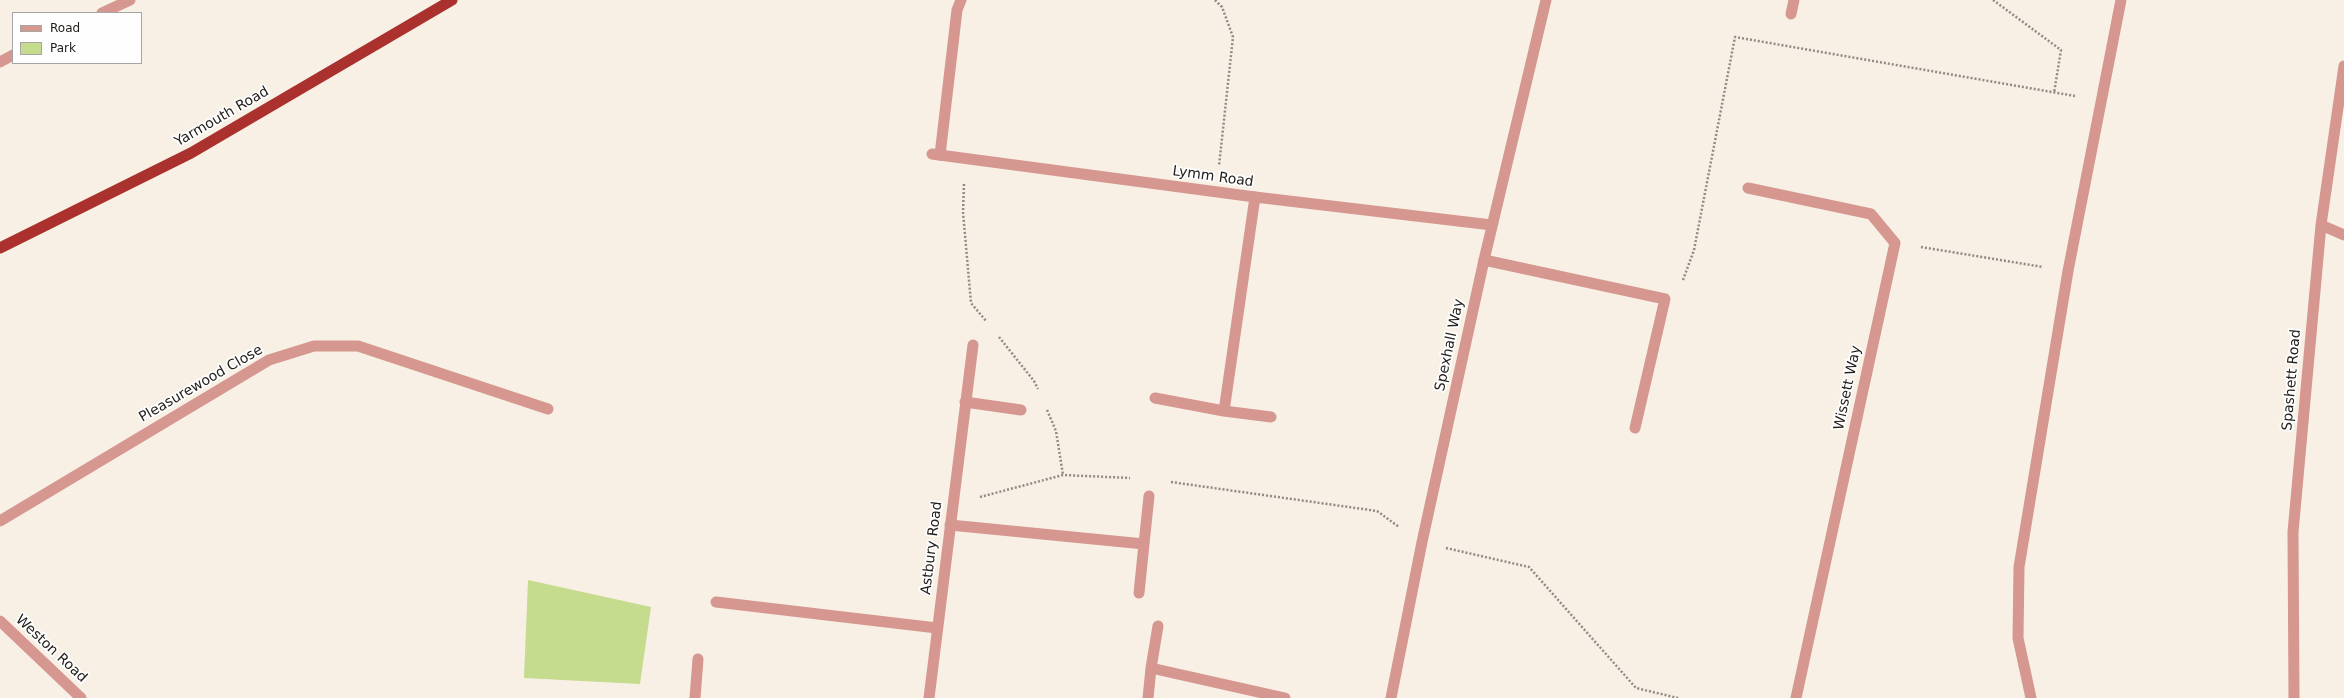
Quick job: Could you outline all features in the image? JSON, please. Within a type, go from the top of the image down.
[{"type":"highway","name":"Yarmouth Road","points":[[0,248],[191,153],[452,0]]},
{"type":"street","points":[[104,12],[130,0]]},
{"type":"street","name":"Lymm Road","points":[[961,0],[958,10],[936,155],[1256,197],[1492,225]]},
{"type":"street","name":"Spexhall Way","points":[[1391,698],[1422,542],[1484,260],[1546,0]]},
{"type":"street","points":[[1791,14],[1794,0]]},
{"type":"street","points":[[2031,698],[2018,638],[2019,567],[2068,271],[2121,0]]},
{"type":"street","points":[[0,62],[12,56]]},
{"type":"street","name":"Spashett Road","points":[[2294,698],[2293,532],[2321,225],[2344,66]]},
{"type":"street","points":[[1748,188],[1871,214],[1895,243]]},
{"type":"street","points":[[1224,411],[1256,197]]},
{"type":"street","points":[[2321,225],[2344,235]]},
{"type":"street","name":"Wissett Way","points":[[1796,698],[1895,243]]},
{"type":"street","points":[[1484,260],[1665,299],[1635,428]]},
{"type":"street","name":"Astbury Road","points":[[929,698],[973,345]]},
{"type":"street","name":"Pleasurewood Close","points":[[0,520],[269,360],[314,346],[358,346],[548,409]]},
{"type":"street","points":[[1155,398],[1224,411],[1271,417]]},
{"type":"street","points":[[965,402],[1021,410]]},
{"type":"street","points":[[1139,593],[1149,496]]},
{"type":"street","points":[[950,525],[1144,544]]},
{"type":"street","points":[[716,602],[937,628]]},
{"type":"street","name":"Weston Road","points":[[0,621],[80,698]]},
{"type":"street","points":[[1148,698],[1158,626]]},
{"type":"street","points":[[695,698],[698,659]]},
{"type":"street","points":[[1151,668],[1285,698]]},
{"type":"path","points":[[1215,0],[1222,7],[1233,37],[1217,192]]},
{"type":"path","points":[[1993,0],[2061,50],[2054,93]]},
{"type":"path","points":[[1665,299],[1680,288],[1694,250],[1735,37],[2101,101]]},
{"type":"path","points":[[964,158],[964,212],[971,303],[991,327]]},
{"type":"path","points":[[1895,243],[2068,271]]},
{"type":"path","points":[[996,333],[1034,381],[1041,396]]},
{"type":"path","points":[[1044,403],[1056,431],[1063,475]]},
{"type":"path","points":[[952,504],[1063,475],[1134,478]]},
{"type":"path","points":[[1165,482],[1377,511],[1422,542],[1529,567],[1636,688],[1678,698]]},
{"type":"green space","points":[[528,580],[651,607],[640,684],[524,678]]}]
